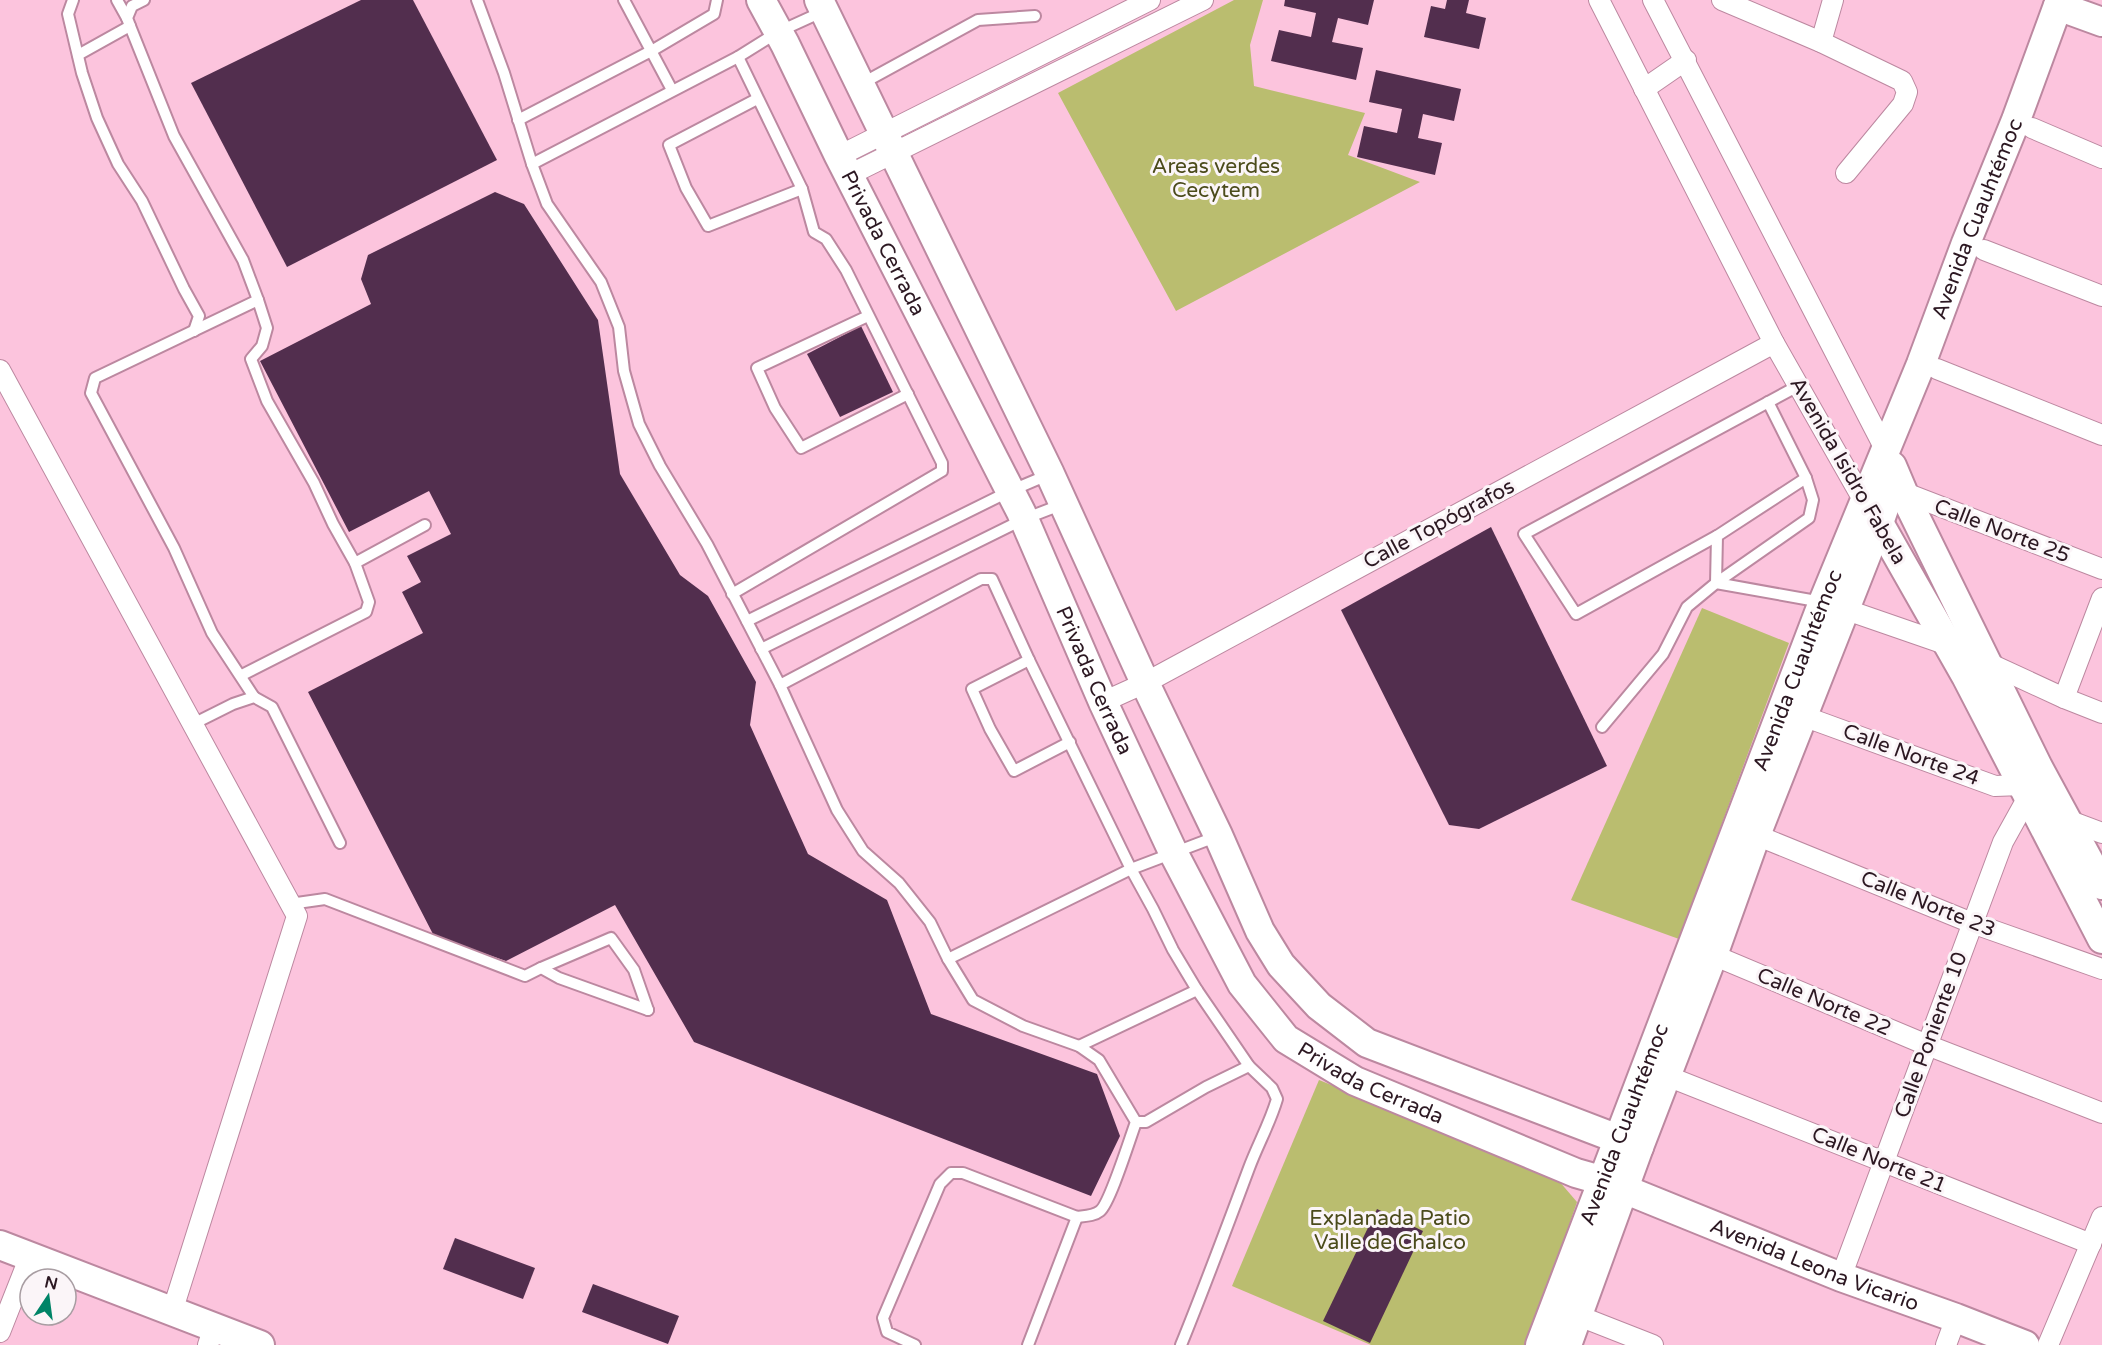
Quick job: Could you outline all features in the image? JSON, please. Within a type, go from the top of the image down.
[{"type":"street","name":"Privada Cerrada","points":[[761,0],[1024,519],[1103,702],[1173,852],[1242,984],[1286,1039],[1355,1081],[1576,1173],[1614,1185]]},
{"type":"street","points":[[890,143],[1150,0]]},
{"type":"street","points":[[844,166],[1203,0]]},
{"type":"street","name":"Avenida Isidro Fabela","points":[[1599,0],[1774,343],[1966,676],[2102,939]]},
{"type":"street","name":"Avenida Isidro Fabela","points":[[1653,0],[1686,60],[1895,473],[2065,819],[2102,885]]},
{"type":"street","points":[[1722,0],[1821,42],[1902,81],[1907,92],[1903,104],[1846,173]]},
{"type":"street","points":[[1821,42],[1833,0]]},
{"type":"street","name":"Privada Cerrada","points":[[822,6],[1050,474],[1260,931],[1281,966],[1319,1006],[1367,1043],[1629,1144]]},
{"type":"street","name":"Avenida Cuauhtémoc","points":[[1540,1345],[1614,1185],[1834,605],[1872,513],[1895,473],[1937,369],[2032,128],[2075,8]]},
{"type":"street","name":"Avenida Cuauhtémoc","points":[[1895,473],[1921,364],[1966,243],[2016,120],[2075,8]]},
{"type":"street","points":[[1644,89],[1686,60]]},
{"type":"street","points":[[2032,128],[2102,158]]},
{"type":"street","points":[[1984,250],[2102,296]]},
{"type":"street","name":"Calle Topógrafos","points":[[1103,702],[1145,683],[1774,343]]},
{"type":"street","points":[[1937,369],[2102,435]]},
{"type":"street","points":[[0,370],[297,916],[172,1312]]},
{"type":"street","name":"Calle Norte 25","points":[[1895,473],[2102,569]]},
{"type":"street","points":[[2064,698],[2102,598]]},
{"type":"street","points":[[1834,605],[1948,645],[2102,713]]},
{"type":"street","name":"Avenida Cuauhtémoc","points":[[1629,1144],[1667,1076],[1756,835],[1803,716],[1834,605]]},
{"type":"street","name":"Calle Norte 24","points":[[1803,716],[1995,786],[2025,791]]},
{"type":"street","name":"Calle Poniente 10","points":[[1841,1277],[1972,923],[2025,791]]},
{"type":"street","points":[[2065,819],[2102,833]]},
{"type":"street","name":"Calle Norte 23","points":[[1756,835],[1972,923],[2102,969]]},
{"type":"street","name":"Calle Norte 22","points":[[1713,955],[1928,1045],[2102,1113]]},
{"type":"street","name":"Calle Norte 21","points":[[1667,1076],[1884,1162],[2098,1231]]},
{"type":"street","name":"Avenida Cuauhtémoc","points":[[1567,1345],[1579,1316],[1614,1185]]},
{"type":"street","name":"Avenida Leona Vicario","points":[[1614,1185],[1841,1277],[2025,1345]]},
{"type":"street","points":[[2048,1345],[2098,1231]]},
{"type":"street","points":[[0,1245],[172,1312],[211,1336],[260,1345]]},
{"type":"street","points":[[0,1332],[30,1256]]},
{"type":"street","points":[[1579,1316],[1653,1345]]},
{"type":"street","points":[[1946,1345],[1956,1318]]},
{"type":"lane","points":[[73,0],[68,14],[97,118],[118,164],[142,201],[184,289],[200,316],[194,330]]},
{"type":"lane","points":[[117,0],[129,22],[174,136],[243,260],[258,300],[267,328],[261,346],[251,359],[267,401],[314,483],[355,563],[369,603],[366,612],[242,675]]},
{"type":"lane","points":[[78,55],[129,22],[132,6],[144,0]]},
{"type":"lane","points":[[477,0],[489,28],[547,204],[601,282],[619,327],[624,371],[639,424],[660,466],[707,544],[780,685],[837,810],[863,851],[899,883],[930,922],[948,959],[974,1000],[1023,1026],[1079,1046],[1099,1060],[1136,1122]]},
{"type":"lane","points":[[624,0],[672,90]]},
{"type":"lane","points":[[518,120],[652,50],[714,14],[717,0]]},
{"type":"lane","points":[[532,164],[738,57],[822,6]]},
{"type":"lane","points":[[861,84],[978,20],[1035,16]]},
{"type":"lane","points":[[732,594],[942,471],[942,463],[846,270],[826,239],[814,232],[802,189],[738,57]]},
{"type":"lane","points":[[757,99],[669,146],[686,188],[708,226],[802,189]]},
{"type":"lane","points":[[258,300],[95,378],[91,393],[174,548],[213,633],[254,697],[272,707],[340,843]]},
{"type":"lane","points":[[868,316],[758,368],[775,408],[801,447],[908,394]]},
{"type":"lane","points":[[1798,386],[1524,534],[1576,614],[1717,536],[1806,478]]},
{"type":"lane","points":[[1602,727],[1664,654],[1687,607],[1809,518],[1813,500],[1806,478],[1768,402]]},
{"type":"lane","points":[[747,621],[1010,491],[1050,474]]},
{"type":"lane","points":[[761,649],[1024,519],[1063,504]]},
{"type":"lane","points":[[355,563],[425,525]]},
{"type":"lane","points":[[1716,584],[1717,536]]},
{"type":"lane","points":[[780,685],[981,579],[992,579],[1029,660],[1173,950],[1197,990],[1249,1066],[1272,1088],[1277,1099],[1181,1345]]},
{"type":"lane","points":[[1716,584],[1834,605]]},
{"type":"lane","points":[[1029,660],[972,689],[990,729],[1014,771],[1070,741]]},
{"type":"lane","points":[[193,724],[233,704],[254,697]]},
{"type":"lane","points":[[948,959],[1131,869],[1218,836]]},
{"type":"lane","points":[[290,903],[325,899],[525,976],[541,968],[611,938],[634,970],[648,1010],[559,978],[541,968]]},
{"type":"lane","points":[[1079,1046],[1197,990]]},
{"type":"lane","points":[[1136,1122],[1146,1122],[1206,1087],[1249,1066]]},
{"type":"lane","points":[[915,1345],[887,1332],[883,1318],[940,1184],[951,1173],[963,1173],[1077,1217],[1094,1215],[1102,1210],[1136,1122]]},
{"type":"lane","points":[[1028,1345],[1077,1217]]},
{"type":"green space","name":"Areas verdes Cecytem","points":[[1234,0],[1263,0],[1250,45],[1254,86],[1365,113],[1348,155],[1420,182],[1176,311],[1058,93]]},
{"type":"green space","points":[[1702,608],[1789,643],[1679,939],[1571,900]]},
{"type":"green space","name":"Explanada Patio Valle de Chalco","points":[[1319,1080],[1553,1174],[1577,1202],[1528,1345],[1371,1345],[1232,1286]]},
{"type":"building","points":[[361,0],[413,0],[497,160],[287,267],[191,83]]},
{"type":"building","points":[[1285,0],[1374,0],[1368,25],[1338,18],[1332,42],[1363,48],[1356,80],[1271,61],[1279,30],[1311,37],[1316,13],[1284,6]]},
{"type":"building","points":[[1447,0],[1469,0],[1466,13],[1486,18],[1479,49],[1424,37],[1431,6],[1445,9]]},
{"type":"building","points":[[1376,70],[1461,89],[1454,121],[1423,114],[1418,138],[1442,143],[1435,175],[1357,157],[1364,126],[1397,133],[1402,109],[1369,102]]},
{"type":"building","points":[[495,192],[524,204],[598,320],[620,474],[680,575],[708,596],[756,682],[750,725],[808,854],[887,900],[931,1014],[1097,1074],[1120,1136],[1091,1196],[694,1042],[615,905],[506,961],[434,936],[308,692],[423,633],[402,592],[421,582],[407,556],[451,534],[429,491],[349,532],[260,361],[371,304],[361,279],[368,255]]},
{"type":"building","points":[[861,326],[893,392],[840,417],[807,354]]},
{"type":"building","points":[[1491,527],[1607,766],[1479,829],[1449,825],[1341,610]]},
{"type":"building","points":[[1377,1209],[1423,1231],[1370,1343],[1323,1321]]},
{"type":"building","points":[[455,1238],[535,1268],[523,1299],[443,1269]]},
{"type":"building","points":[[593,1284],[679,1316],[668,1344],[582,1312]]}]
